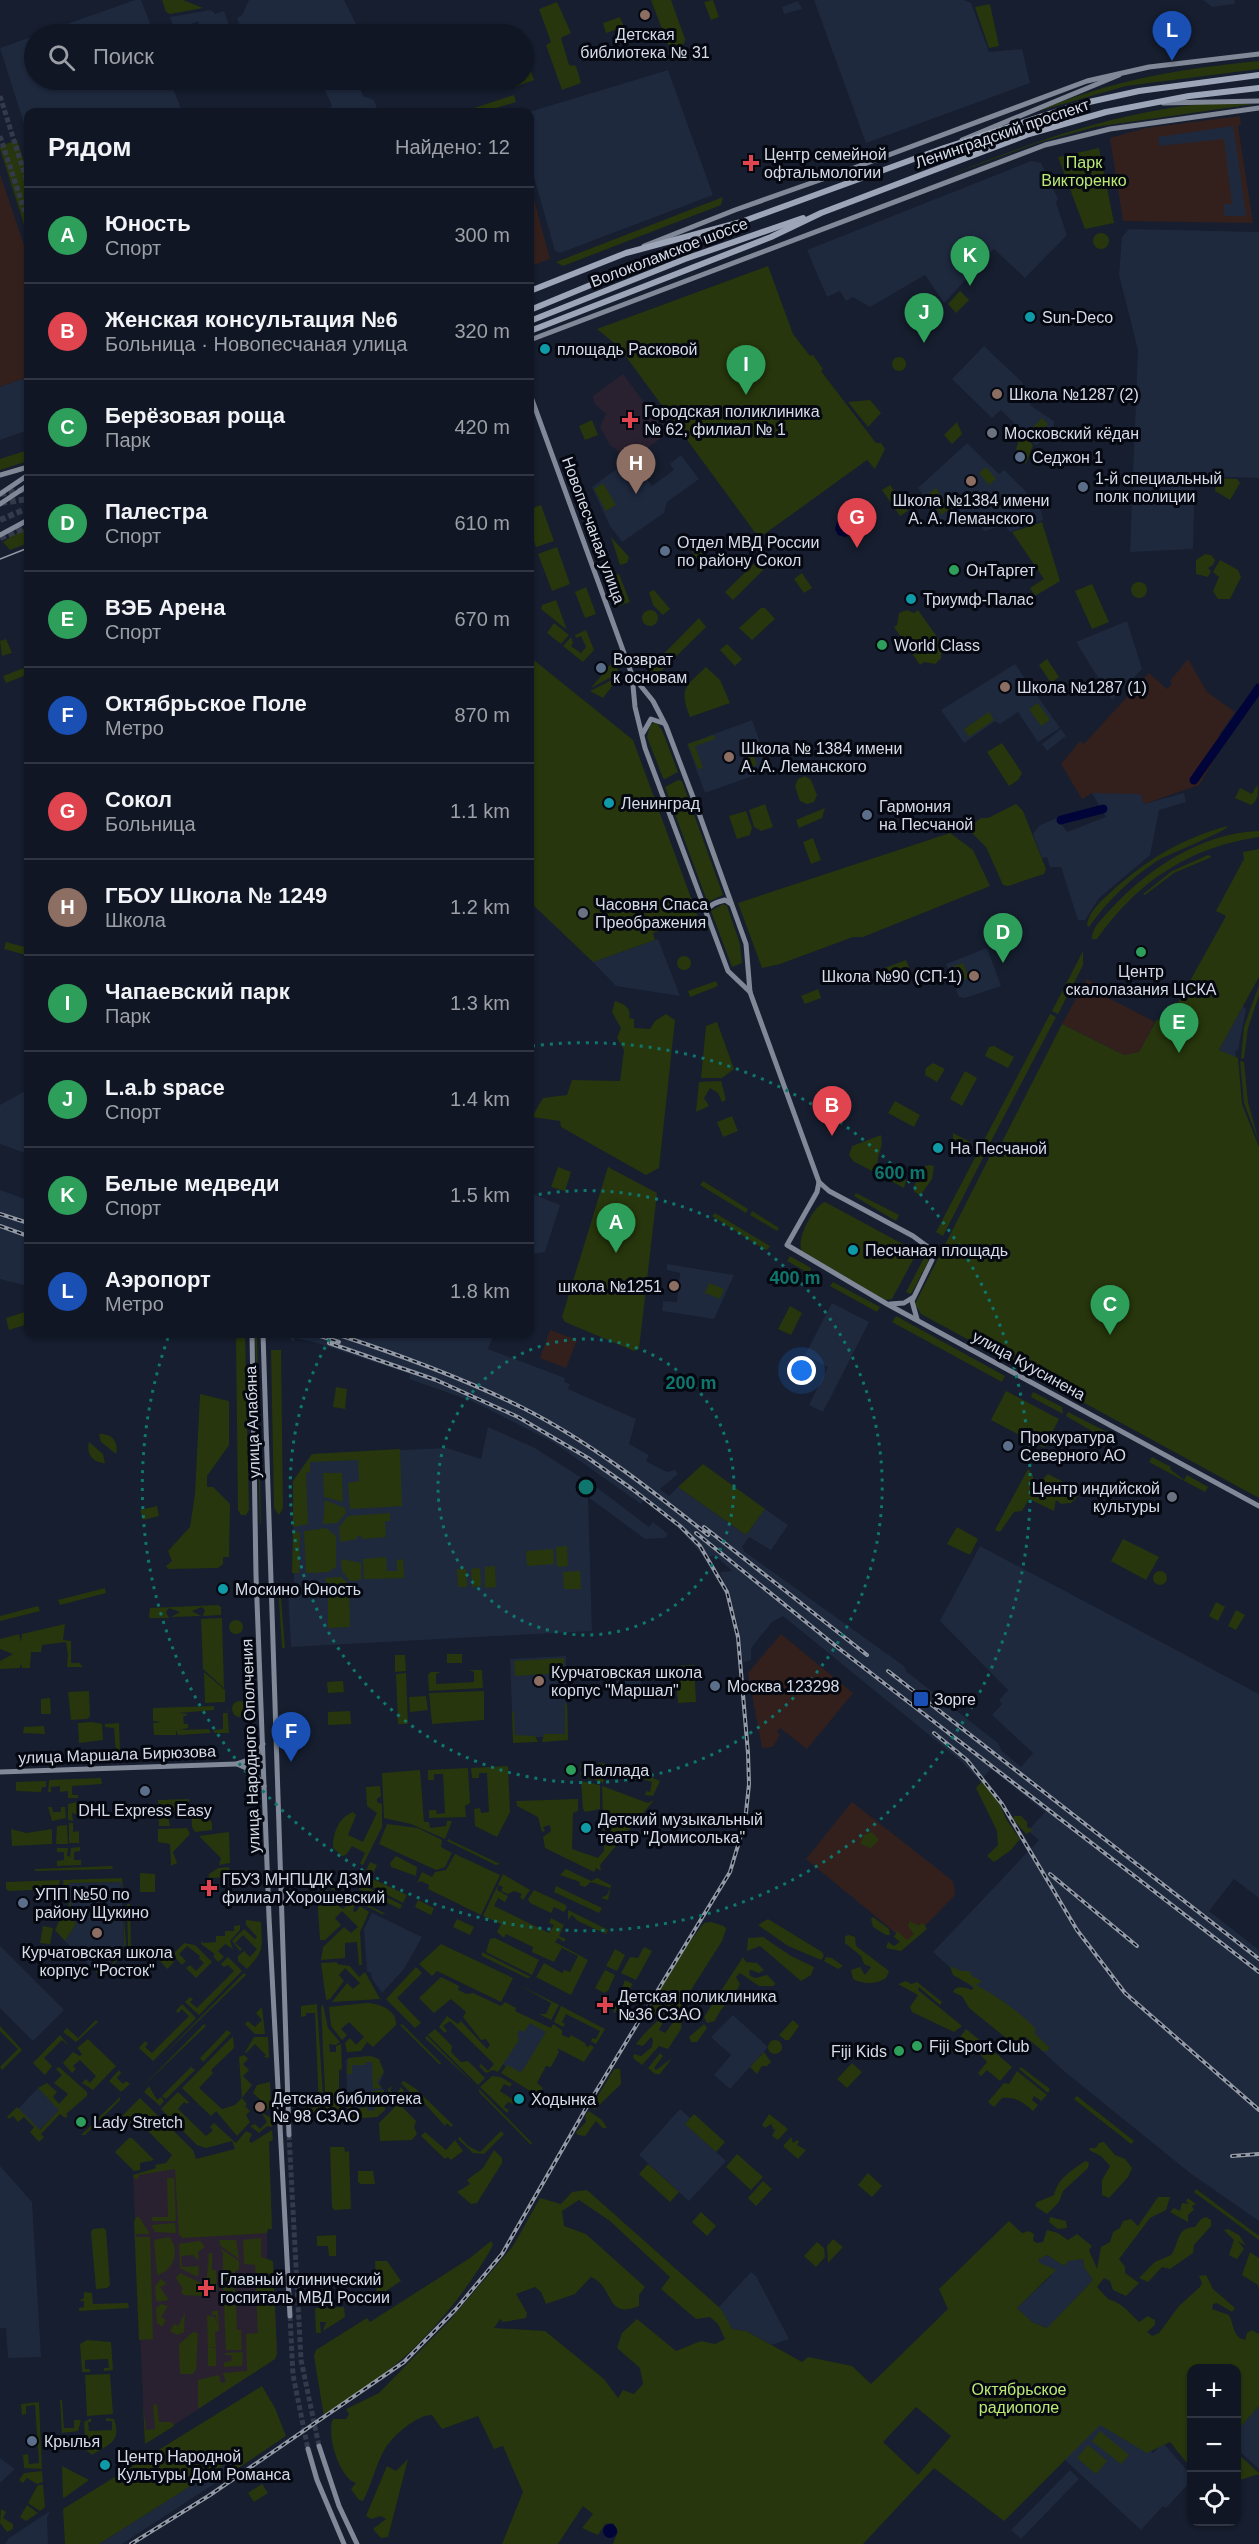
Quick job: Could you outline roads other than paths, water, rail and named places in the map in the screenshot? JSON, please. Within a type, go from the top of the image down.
[{"type":"main road","points":[[626,253],[735,210],[1063,89],[1129,71],[1259,54]]},
{"type":"main road","points":[[944,148],[1032,109],[1129,71]]},
{"type":"main road","name":"Ленинградский проспект","points":[[534,289],[626,253],[741,222],[944,148],[1103,98],[1259,75]]},
{"type":"main road","name":"Ленинградский проспект","points":[[534,329],[771,237],[821,213],[1048,128],[1085,117],[1152,104],[1259,88]]},
{"type":"main road","points":[[1152,104],[1259,101]]},
{"type":"main road","points":[[534,338],[1045,145],[1110,129],[1259,108]]},
{"type":"main road","name":"Волоколамское шоссе","points":[[534,319],[685,259],[821,213]]},
{"type":"main road","name":"Волоколамское шоссе","points":[[534,308],[741,222]]},
{"type":"main road","name":"Новопесчаная улица","points":[[534,405],[632,675],[635,707],[642,735],[706,912],[728,971],[750,992]]},
{"type":"main road","points":[[0,475],[24,468]]},
{"type":"main road","points":[[0,494],[24,478]]},
{"type":"main road","points":[[0,504],[24,488]]},
{"type":"main road","points":[[0,535],[24,522]]},
{"type":"main road","name":"Новопесчаная улица","points":[[632,675],[653,701],[666,726],[746,944],[750,992]]},
{"type":"main road","points":[[642,735],[651,719],[658,719],[666,726]]},
{"type":"main road","points":[[706,912],[710,905],[717,902],[725,900],[732,905]]},
{"type":"main road","points":[[750,992],[819,1182],[835,1195],[931,1248],[932,1260],[912,1297],[904,1304],[887,1304]]},
{"type":"main road","points":[[814,1197],[819,1182]]},
{"type":"main road","points":[[814,1197],[823,1193],[835,1195]]},
{"type":"main road","name":"улица Куусинена","points":[[814,1197],[787,1245],[887,1304],[1259,1506]]},
{"type":"main road","points":[[912,1297],[912,1308],[917,1319]]},
{"type":"main road","name":"улица Алабяна","points":[[252,1338],[255,1507]]},
{"type":"main road","name":"улица Алабяна","points":[[263,1338],[268,1510]]},
{"type":"main road","name":"улица Народного Ополчения","points":[[255,1507],[279,2127],[284,2172],[290,2316]]},
{"type":"main road","name":"улица Народного Ополчения","points":[[268,1510],[289,2135]]},
{"type":"main road","name":"улица Маршала Бирюзова","points":[[0,1772],[236,1764],[254,1758],[264,1740]]},
{"type":"main road","name":"улица Маршала Бирюзова","points":[[236,1764],[254,1771],[265,1788]]},
{"type":"main road","points":[[318,2446],[339,2506],[357,2544]]},
{"type":"main road","points":[[308,2449],[320,2487],[344,2544]]},
{"type":"waterway","name":"Ходынка","points":[[1194,780],[1259,688]]},
{"type":"waterway","name":"Ходынка","points":[[1061,820],[1103,809]]},
{"type":"tunnel","points":[[0,96],[24,172]]},
{"type":"tunnel","points":[[0,136],[24,209]]},
{"type":"tunnel","points":[[0,494],[24,490]]},
{"type":"tunnel","points":[[1,503],[24,500]]},
{"type":"tunnel","points":[[0,520],[24,510]]},
{"type":"tunnel","points":[[0,538],[24,529]]},
{"type":"tunnel","points":[[289,2135],[301,2360],[319,2446]]},
{"type":"tunnel","points":[[290,2316],[293,2375],[308,2449]]},
{"type":"tram line","points":[[0,559],[24,550]]},
{"type":"railway","points":[[0,1214],[24,1222]]},
{"type":"railway","points":[[0,1226],[24,1235]]},
{"type":"railway","points":[[326,1338],[339,1342]]},
{"type":"railway","points":[[347,1338],[454,1377],[548,1421],[619,1467],[708,1535]]},
{"type":"railway","points":[[131,2544],[210,2495],[404,2362],[456,2309],[502,2254],[592,2098],[730,1872],[745,1822],[749,1784],[748,1753],[738,1637],[727,1592],[700,1546],[680,1526],[632,1489],[588,1458],[518,1417],[436,1380],[329,1343]]},
{"type":"railway","points":[[704,1527],[867,1655]]},
{"type":"railway","points":[[696,1533],[837,1647],[1259,1972]]},
{"type":"railway","points":[[888,1671],[1259,1959]]},
{"type":"railway","points":[[934,1733],[967,1760],[1002,1804],[1077,1930],[1125,1993],[1259,2110]]},
{"type":"railway","points":[[1050,1874],[1137,1946]]},
{"type":"railway","points":[[1232,2156],[1259,2154]]},
{"type":"place","name":"Детская библиотека № 31","points":[[645,15]]},
{"type":"place","name":"Аэропорт","points":[[1172,61]]},
{"type":"place","name":"Центр семейной офтальмологии","points":[[751,163]]},
{"type":"place","name":"Белые медведи","points":[[970,286]]},
{"type":"place","name":"Sun-Deco","points":[[1030,317]]},
{"type":"place","name":"L.a.b space","points":[[924,343]]},
{"type":"place","name":"площадь Расковой","points":[[545,349]]},
{"type":"place","name":"Школа №1287 (2)","points":[[997,394]]},
{"type":"place","name":"Чапаевский парк","points":[[746,395]]},
{"type":"place","name":"Городская поликлиника № 62, филиал № 1","points":[[630,420]]},
{"type":"place","name":"Московский кёдан","points":[[992,433]]},
{"type":"place","name":"Седжон 1","points":[[1020,457]]},
{"type":"place","name":"Школа №1384 имени А. А. Леманского","points":[[971,481]]},
{"type":"place","name":"1-й специальный полк полиции","points":[[1083,487]]},
{"type":"place","name":"ГБОУ Школа № 1249","points":[[636,494]]},
{"type":"place","name":"Сокол","points":[[857,548]]},
{"type":"place","name":"Отдел МВД России по району Сокол","points":[[665,551]]},
{"type":"place","name":"ОнТаргет","points":[[954,570]]},
{"type":"place","name":"Триумф-Палас","points":[[911,599]]},
{"type":"place","name":"World Class","points":[[882,645]]},
{"type":"place","name":"Возврат к основам","points":[[601,668]]},
{"type":"place","name":"Школа №1287 (1)","points":[[1005,687]]},
{"type":"place","name":"Школа № 1384 имени А. А. Леманского","points":[[729,757]]},
{"type":"place","name":"Ленинград","points":[[609,803]]},
{"type":"place","name":"Гармония на Песчаной","points":[[867,815]]},
{"type":"place","name":"Часовня Спаса Преображения","points":[[583,913]]},
{"type":"place","name":"Центр скалолазания ЦСКА","points":[[1141,952]]},
{"type":"place","name":"Палестра","points":[[1003,963]]},
{"type":"place","name":"Школа №90 (СП-1)","points":[[974,976]]},
{"type":"place","name":"ВЭБ Арена","points":[[1179,1053]]},
{"type":"place","name":"Женская консультация №6","points":[[832,1136]]},
{"type":"place","name":"На Песчаной","points":[[938,1148]]},
{"type":"place","name":"Песчаная площадь","points":[[853,1250]]},
{"type":"place","name":"Юность","points":[[616,1253]]},
{"type":"place","name":"школа №1251","points":[[674,1286]]},
{"type":"place","name":"Берёзовая роща","points":[[1110,1335]]},
{"type":"place","name":"Прокуратура Северного АО","points":[[1008,1446]]},
{"type":"place","name":"Центр индийской культуры","points":[[1172,1497]]},
{"type":"place","name":"Москино Юность","points":[[223,1589]]},
{"type":"place","name":"Курчатовская школа корпус \"Маршал\"","points":[[539,1681]]},
{"type":"place","name":"Москва 123298","points":[[715,1686]]},
{"type":"place","name":"Зорге","points":[[921,1699]]},
{"type":"place","name":"Октябрьское Поле","points":[[291,1762]]},
{"type":"place","name":"Паллада","points":[[571,1770]]},
{"type":"place","name":"DHL Express Easy","points":[[145,1791]]},
{"type":"place","name":"Детский музыкальный театр \"Домисолька\"","points":[[586,1828]]},
{"type":"place","name":"ГБУЗ МНПЦДК ДЗМ филиал Хорошевский","points":[[209,1888]]},
{"type":"place","name":"УПП №50 по району Щукино","points":[[23,1903]]},
{"type":"place","name":"Курчатовская школа корпус \"Росток\"","points":[[97,1933]]},
{"type":"place","name":"Детская поликлиника №36 СЗАО","points":[[605,2005]]},
{"type":"place","name":"Fiji Sport Club","points":[[917,2046]]},
{"type":"place","name":"Fiji Kids","points":[[899,2051]]},
{"type":"place","name":"Ходынка","points":[[519,2099]]},
{"type":"place","name":"Детская библиотека № 98 СЗАО","points":[[260,2107]]},
{"type":"place","name":"Lady Stretch","points":[[81,2122]]},
{"type":"place","name":"Главный клинический госпиталь МВД России","points":[[206,2288]]},
{"type":"place","name":"Крылья","points":[[32,2441]]},
{"type":"place","name":"Центр Народной Культуры Дом Романса","points":[[105,2465]]},
{"type":"park label","name":"Парк Викторенко","points":[[1084,171]]},
{"type":"park label","name":"Октябрьское радиополе","points":[[1019,2398]]}]
